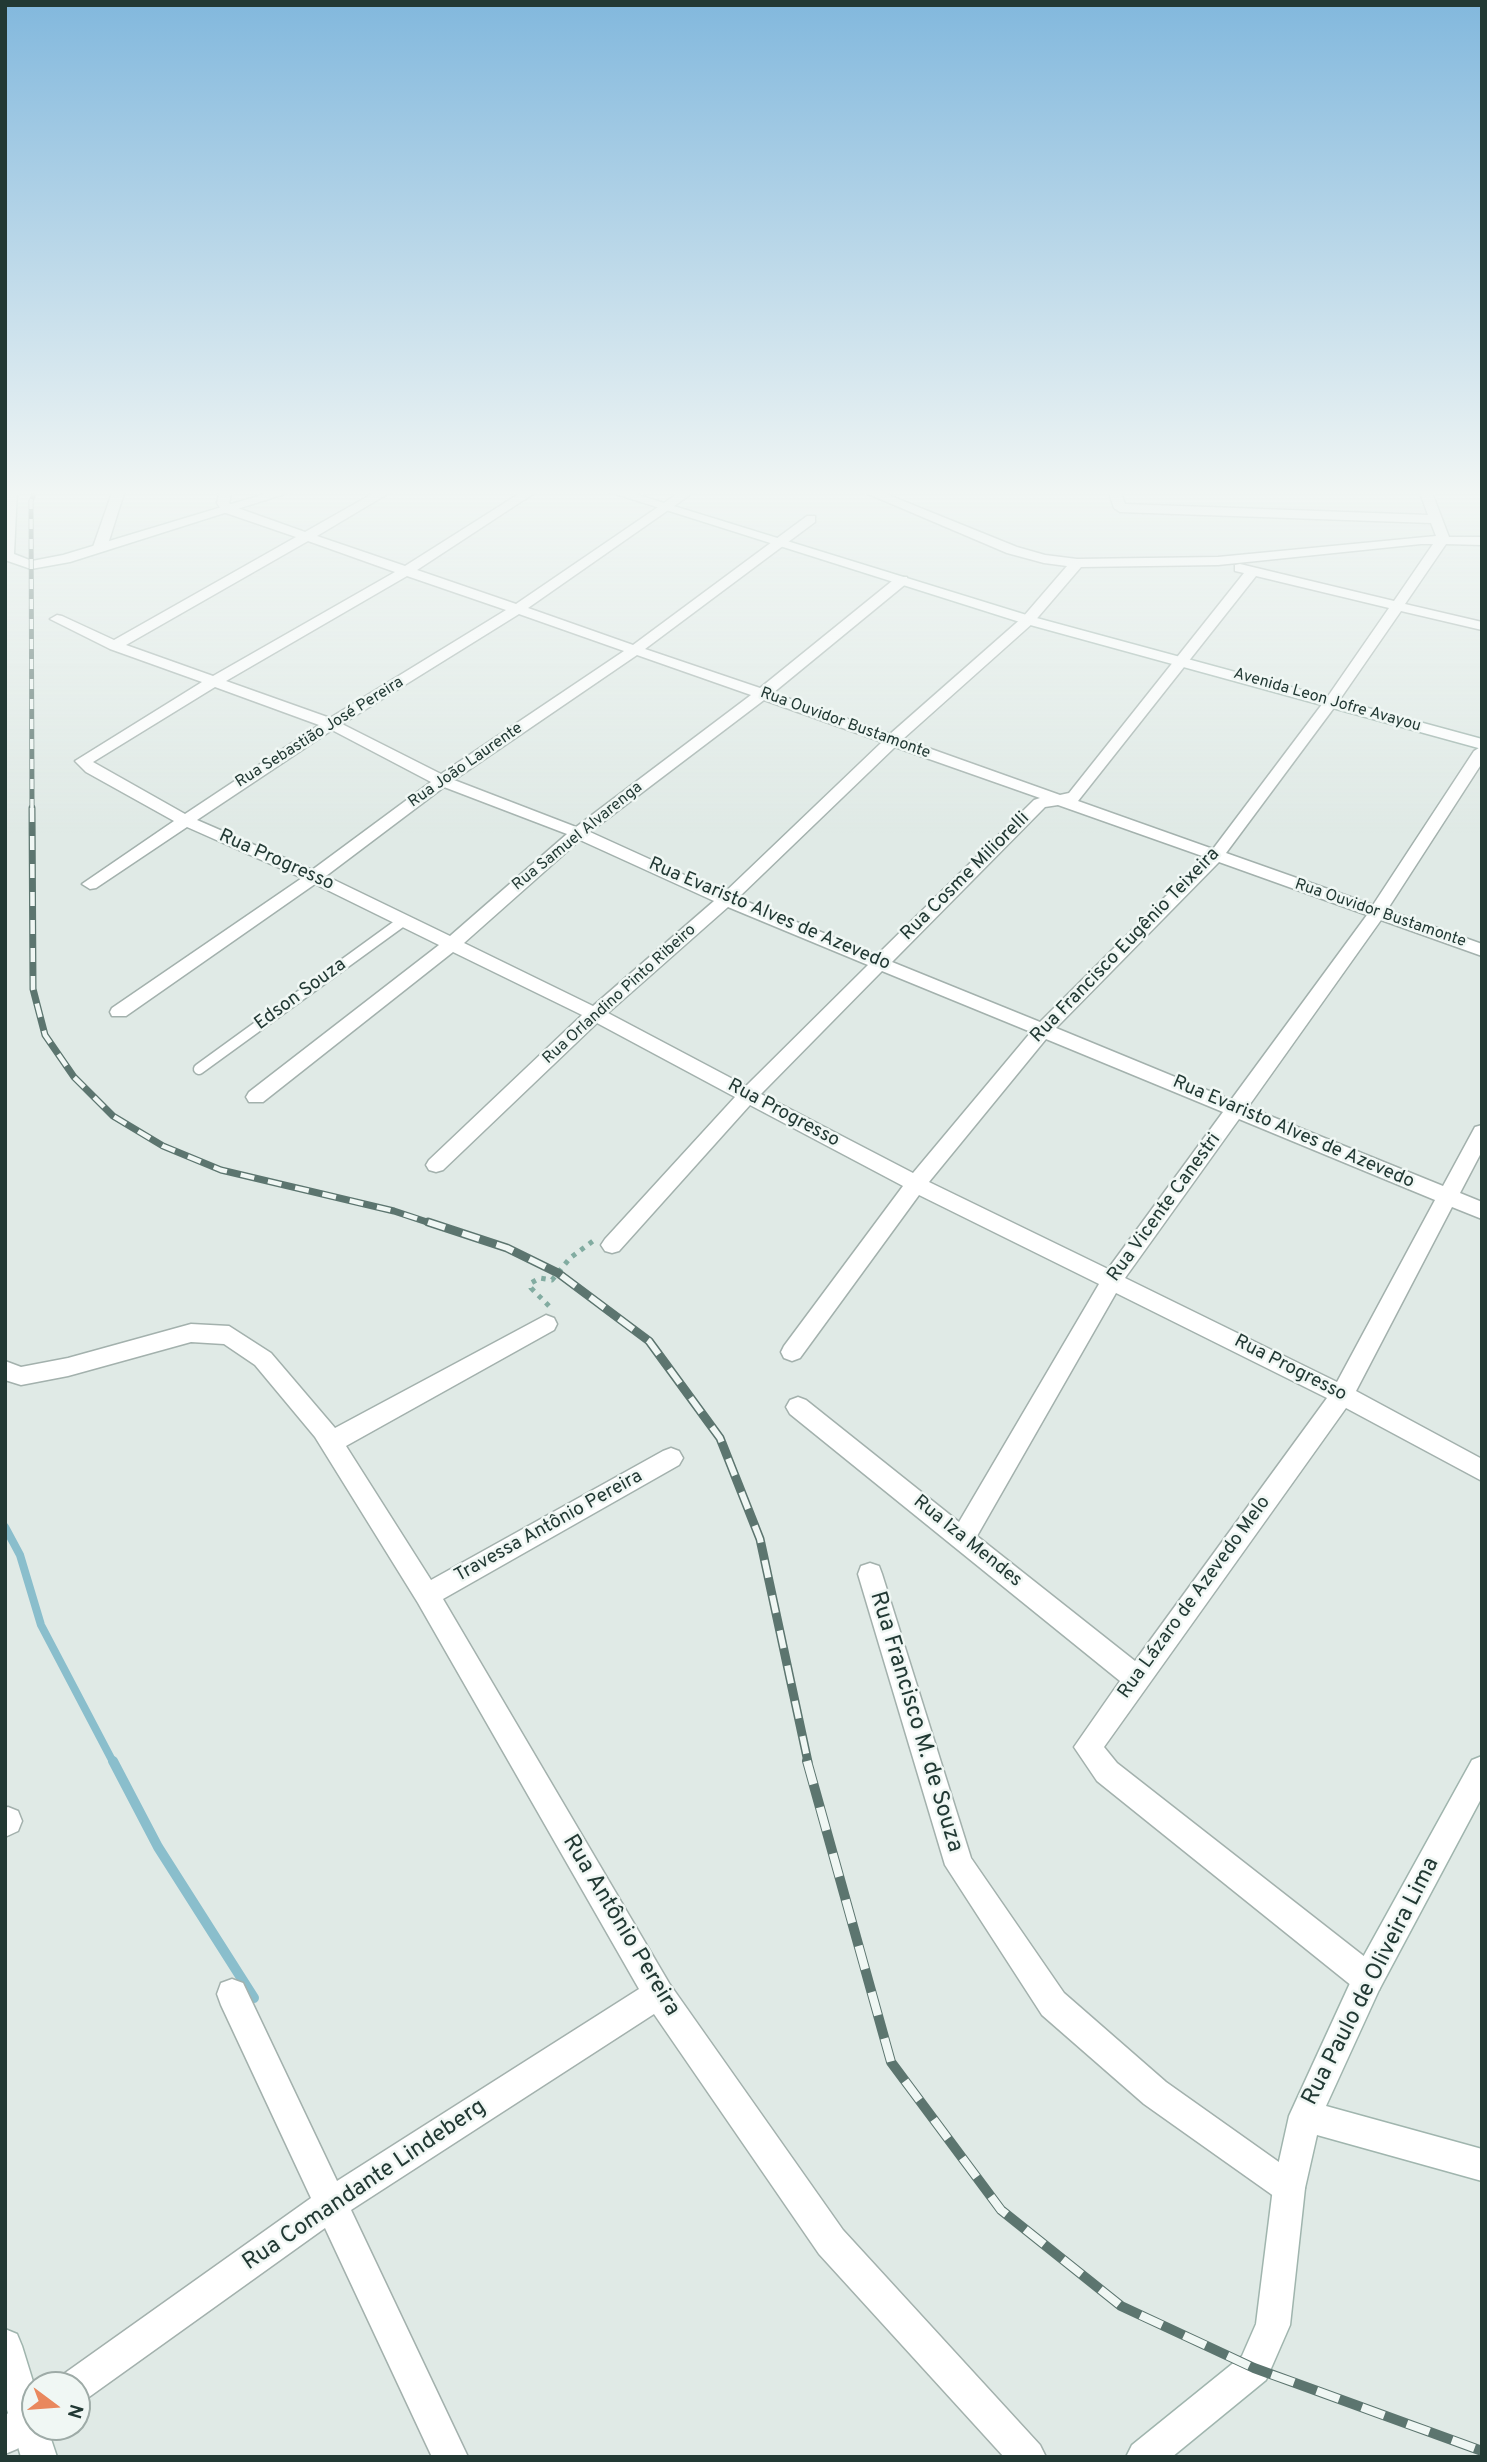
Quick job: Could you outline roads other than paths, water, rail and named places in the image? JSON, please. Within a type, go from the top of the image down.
[{"type":"street","points":[[115,646],[186,605]]},
{"type":"street","points":[[215,681],[347,605]]},
{"type":"street","name":"Rua Ouvidor Bustamonte","points":[[506,605],[1482,950]]},
{"type":"street","name":"Rua Sebastião José Pereira","points":[[90,884],[331,724],[524,605]]},
{"type":"street","name":"Rua João Laurente","points":[[119,1012],[314,877],[442,781],[635,650],[694,605]]},
{"type":"street","name":"Rua Samuel Alvarenga","points":[[256,1097],[452,944],[579,832],[762,694],[871,605]]},
{"type":"street","name":"Avenida Leon Jofre Avayou","points":[[980,605],[1482,744]]},
{"type":"street","name":"Rua Orlandino Pinto Ribeiro","points":[[436,1166],[596,1014],[726,900],[892,741],[1028,620],[1041,605]]},
{"type":"street","name":"Rua Cosme Miliorelli","points":[[612,1245],[747,1096],[1040,803],[1074,797],[1226,605]]},
{"type":"street","points":[[1391,605],[1482,626]]},
{"type":"street","name":"Rua Francisco Eugênio Teixeira","points":[[792,1352],[916,1184],[1043,1030],[1216,856],[1331,702],[1396,606]]},
{"type":"street","name":"Rua Evaristo Alves de Azevedo","points":[[57,620],[115,646],[331,724],[442,781],[579,832],[726,900],[1482,1211]]},
{"type":"street","name":"Rua Progresso","points":[[215,681],[83,761],[92,769],[184,820],[314,877],[596,1014],[916,1184],[1342,1395],[1482,1471]]},
{"type":"street","name":"Rua Vicente Canestri","points":[[962,1539],[1112,1280],[1377,913],[1482,751]]},
{"type":"street","name":"Rua Lázaro de Azevedo Melo","points":[[1368,1979],[1107,1772],[1088,1746],[1342,1395],[1482,1132]]},
{"type":"street","points":[[331,1442],[546,1324]]},
{"type":"street","name":"Rua Antônio Pereira","points":[[5,1370],[22,1376],[33,1374],[191,1333],[229,1335],[263,1359],[331,1442],[427,1595],[658,1994],[831,2242],[1028,2457]]},
{"type":"street","name":"Rua Iza Mendes","points":[[798,1407],[1136,1678]]},
{"type":"street","name":"Travessa Antônio Pereira","points":[[427,1595],[671,1458]]},
{"type":"street","name":"Rua Francisco M. de Souza","points":[[870,1574],[959,1865],[1053,2004],[1155,2093],[1289,2188]]},
{"type":"street","name":"Rua Paulo de Oliveira Lima","points":[[1144,2457],[1254,2368],[1273,2325],[1289,2188],[1305,2116],[1368,1979],[1482,1769]]},
{"type":"street","points":[[232,1994],[450,2457]]},
{"type":"street","name":"Rua Comandante Lindeberg","points":[[91,2375],[331,2204],[658,1994]]},
{"type":"street","points":[[1305,2116],[1482,2165]]},
{"type":"street","points":[[5,2346],[21,2415]]},
{"type":"street","points":[[31,2441],[39,2457]]},
{"type":"lane","name":"Edson Souza","points":[[199,1069],[403,921]]},
{"type":"waterway","points":[[5,1527],[20,1555],[41,1625],[113,1762]]},
{"type":"waterway","points":[[113,1761],[158,1847],[254,1998]]},
{"type":"railway","points":[[31,605],[32,809]]},
{"type":"railway","points":[[32,808],[33,989],[45,1035],[74,1077],[113,1116],[163,1146],[221,1170],[394,1211],[433,1224]]},
{"type":"railway","points":[[428,1222],[507,1248],[558,1273],[649,1341],[720,1438],[760,1539],[808,1762]]},
{"type":"railway","points":[[807,1761],[891,2062],[1001,2210],[1121,2306],[1254,2368],[1482,2451]]}]
